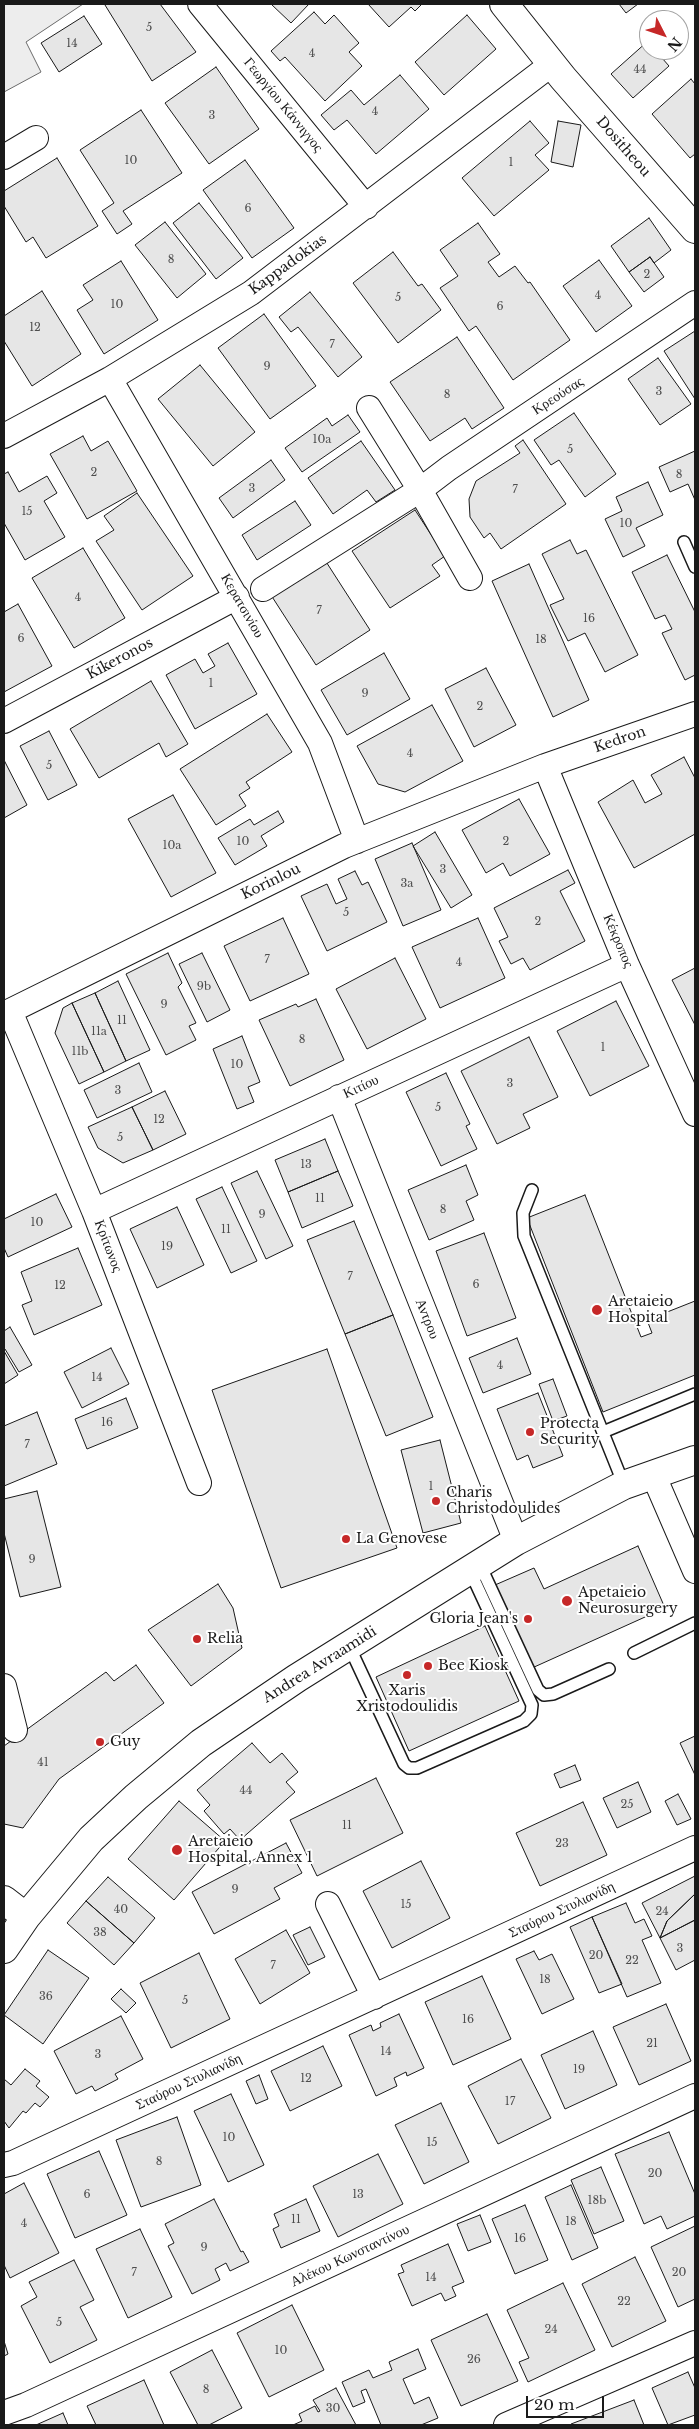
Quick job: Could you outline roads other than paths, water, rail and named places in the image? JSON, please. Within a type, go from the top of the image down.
[{"type":"main road","name":"Dositheou","points":[[504,4],[552,64],[695,229]]},
{"type":"main road","name":"Andrea Avraamidi","points":[[4,1949],[26,1917],[91,1839],[184,1755],[297,1678],[516,1541],[624,1485],[695,1460]]},
{"type":"main road","points":[[4,1900],[26,1917]]},
{"type":"street","name":"Γεωργίου Κάννιγγος","points":[[200,4],[366,207]]},
{"type":"street","name":"Kappadokias","points":[[4,436],[110,379],[251,293],[552,64]]},
{"type":"street","points":[[4,157],[36,138]]},
{"type":"street","name":"Κρεούσας","points":[[264,589],[420,490],[449,468],[695,303]]},
{"type":"street","name":"Κερατσινίου","points":[[110,379],[320,743],[357,841]]},
{"type":"street","points":[[369,408],[420,490],[470,578]]},
{"type":"street","name":"Kikeronos","points":[[4,721],[237,597]]},
{"type":"street","name":"Kedron","points":[[545,766],[695,714]]},
{"type":"street","name":"Korinlou","points":[[7,1013],[357,841],[545,766]]},
{"type":"street","name":"Κέκροπος","points":[[545,766],[627,965],[695,1114]]},
{"type":"street","name":"Κιτίου","points":[[94,1211],[627,965]]},
{"type":"street","name":"Κρίτωνος","points":[[7,1013],[94,1211],[199,1483]]},
{"type":"street","name":"Αντρου","points":[[339,1097],[516,1541]]},
{"type":"street","points":[[653,1474],[695,1571]]},
{"type":"street","points":[[4,1686],[14,1730]]},
{"type":"street","name":"Σταύρου Στυλιανίδη","points":[[4,2164],[22,2159],[695,1848]]},
{"type":"street","points":[[328,1904],[374,1997]]},
{"type":"street","name":"Αλέκου Κωνσταντίνου","points":[[4,2413],[26,2405],[695,2096]]},
{"type":"street","points":[[506,2425],[695,2343]]},
{"type":"lane","points":[[684,542],[695,567]]},
{"type":"lane","points":[[532,1190],[523,1213],[524,1236],[624,1485]]},
{"type":"lane","points":[[603,1432],[695,1394]]},
{"type":"lane","points":[[349,1646],[404,1764],[409,1768],[417,1768],[524,1721],[531,1714],[532,1705],[475,1568]]},
{"type":"lane","points":[[475,1568],[538,1690],[544,1695],[553,1694],[609,1669]]},
{"type":"lane","points":[[634,1653],[695,1623]]},
{"type":"place","name":"Aretaieio Hospital","points":[[597,1310]]},
{"type":"place","name":"Protecta Security","points":[[530,1432]]},
{"type":"place","name":"Charis Christodoulides","points":[[436,1501]]},
{"type":"place","name":"La Genovese","points":[[346,1539]]},
{"type":"place","name":"Apetaieio Neurosurgery","points":[[567,1601]]},
{"type":"place","name":"Gloria Jean's","points":[[528,1619]]},
{"type":"place","name":"Relia","points":[[197,1639]]},
{"type":"place","name":"Bee Kiosk","points":[[428,1666]]},
{"type":"place","name":"Xaris Xristodoulidis","points":[[407,1675]]},
{"type":"place","name":"Guy","points":[[100,1742]]},
{"type":"place","name":"Aretaieio Hospital, Annex 1","points":[[177,1850]]}]
